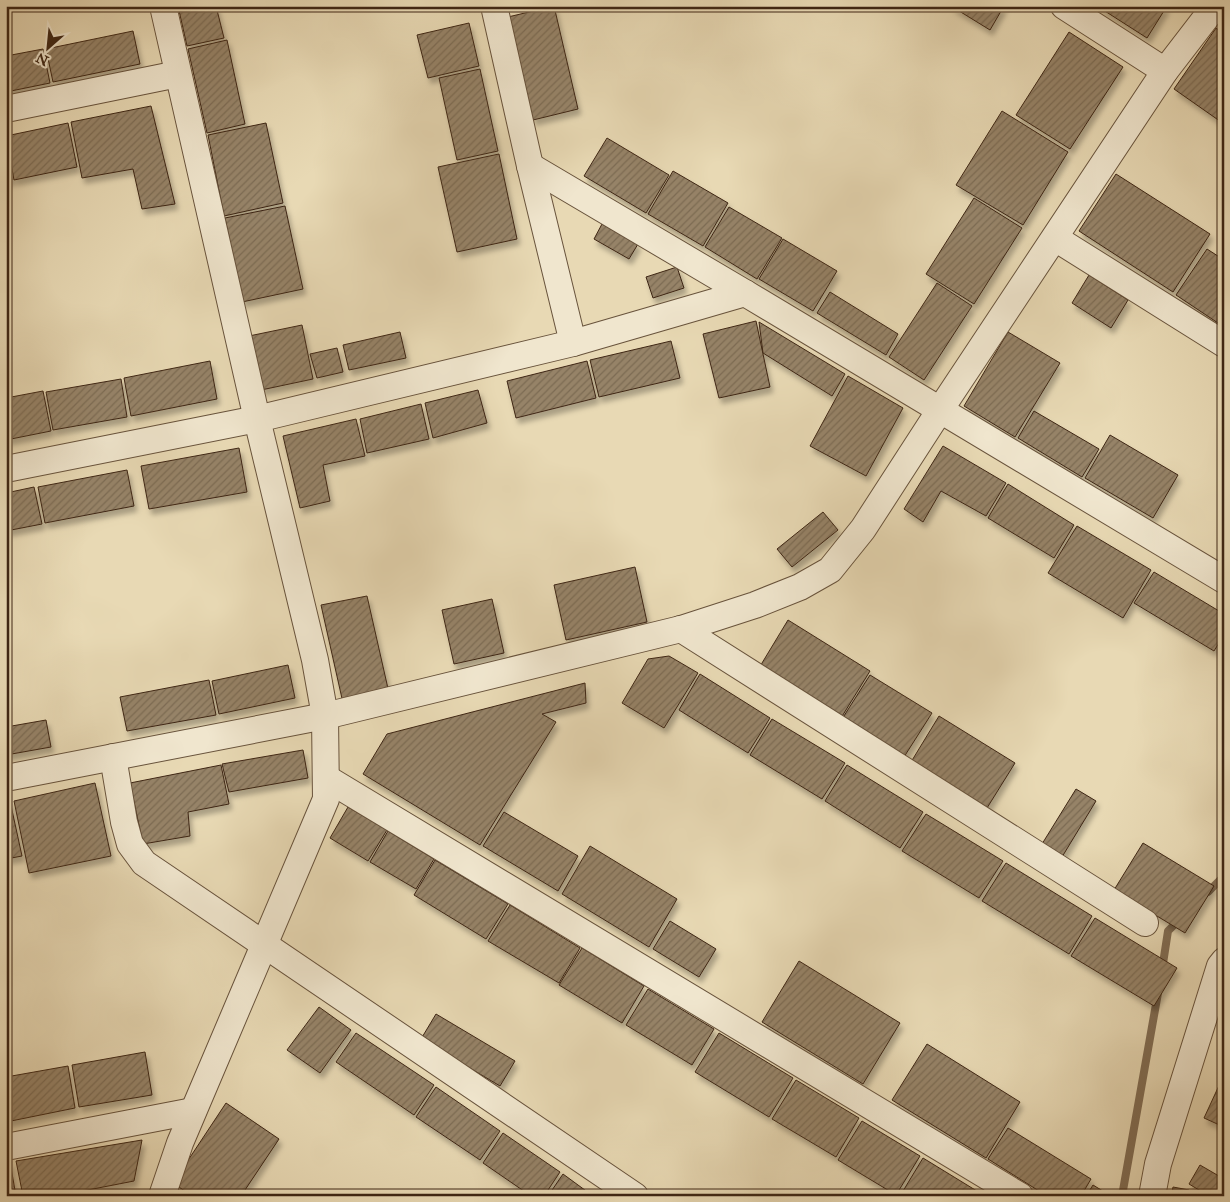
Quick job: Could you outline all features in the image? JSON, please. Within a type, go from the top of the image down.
[{"type":"street","points":[[162,1196],[193,1111],[326,799],[325,716],[315,660],[257,419],[163,6]]},
{"type":"street","points":[[494,6],[573,343]]},
{"type":"street","points":[[1064,6],[1165,72]]},
{"type":"street","points":[[6,778],[325,716],[681,629],[754,605],[800,587],[830,570],[863,530],[940,410],[1165,72],[1216,6]]},
{"type":"street","points":[[6,109],[178,74]]},
{"type":"street","points":[[530,166],[1224,580]]},
{"type":"street","points":[[1055,238],[1224,344]]},
{"type":"street","points":[[6,469],[257,419],[573,343],[744,293]]},
{"type":"street","points":[[681,629],[1145,923]]},
{"type":"street","points":[[113,757],[124,822],[130,844],[144,863],[635,1196]]},
{"type":"street","points":[[326,778],[1020,1196]]},
{"type":"street","points":[[1152,1196],[1161,1154],[1220,966],[1224,961]]},
{"type":"street","points":[[6,1147],[193,1111]]},
{"type":"building","points":[[178,6],[216,6],[224,38],[187,46]]},
{"type":"building","points":[[554,6],[578,109],[533,120],[508,17]]},
{"type":"building","points":[[951,6],[1004,6],[990,30]]},
{"type":"building","points":[[1097,6],[1167,6],[1147,38]]},
{"type":"building","points":[[469,23],[479,66],[428,78],[417,35]]},
{"type":"building","points":[[1216,28],[1224,34],[1224,124],[1174,89]]},
{"type":"building","points":[[133,31],[140,64],[53,82],[46,49]]},
{"type":"building","points":[[1069,32],[1123,67],[1070,149],[1016,115]]},
{"type":"building","points":[[227,40],[245,124],[207,133],[188,49]]},
{"type":"building","points":[[43,49],[50,83],[6,92],[6,56]]},
{"type":"building","points":[[480,69],[498,151],[457,160],[439,78]]},
{"type":"building","points":[[151,106],[175,204],[142,209],[133,169],[82,178],[71,122]]},
{"type":"building","points":[[1002,111],[1068,152],[1023,225],[956,185]]},
{"type":"building","points":[[68,123],[77,167],[14,180],[6,136]]},
{"type":"building","points":[[266,123],[283,203],[224,216],[208,135]]},
{"type":"building","points":[[607,138],[669,175],[646,213],[584,176]]},
{"type":"building","points":[[6,154],[12,180],[6,181]]},
{"type":"building","points":[[499,154],[517,239],[457,252],[438,167]]},
{"type":"building","points":[[673,171],[728,203],[703,246],[648,214]]},
{"type":"building","points":[[1116,174],[1210,234],[1173,292],[1079,231]]},
{"type":"building","points":[[974,198],[1022,228],[974,304],[926,274]]},
{"type":"building","points":[[285,206],[303,289],[242,302],[225,218]]},
{"type":"building","points":[[729,207],[782,238],[757,279],[705,247]]},
{"type":"building","points":[[602,224],[638,244],[629,259],[594,239]]},
{"type":"building","points":[[783,239],[837,271],[813,311],[759,279]]},
{"type":"building","points":[[1207,249],[1224,260],[1224,327],[1176,295]]},
{"type":"building","points":[[677,267],[684,288],[653,298],[646,277]]},
{"type":"building","points":[[1089,275],[1128,300],[1111,328],[1072,303]]},
{"type":"building","points":[[937,283],[972,306],[924,380],[889,357]]},
{"type":"building","points":[[830,292],[898,334],[886,355],[817,313]]},
{"type":"building","points":[[756,321],[770,387],[719,398],[703,334]]},
{"type":"building","points":[[759,322],[845,374],[832,396],[763,353]]},
{"type":"building","points":[[302,325],[313,379],[261,390],[249,336]]},
{"type":"building","points":[[400,332],[406,358],[349,370],[343,345]]},
{"type":"building","points":[[1008,332],[1060,363],[1015,437],[964,406]]},
{"type":"building","points":[[671,341],[680,378],[599,397],[590,360]]},
{"type":"building","points":[[337,348],[343,372],[317,378],[310,354]]},
{"type":"building","points":[[210,361],[217,399],[131,416],[124,378]]},
{"type":"building","points":[[587,361],[596,398],[516,418],[507,381]]},
{"type":"building","points":[[848,376],[903,408],[866,476],[810,446]]},
{"type":"building","points":[[121,379],[127,417],[53,430],[46,392]]},
{"type":"building","points":[[478,390],[487,423],[433,438],[425,403]]},
{"type":"building","points":[[43,391],[51,431],[6,440],[6,398]]},
{"type":"building","points":[[421,404],[429,439],[367,453],[360,419]]},
{"type":"building","points":[[1034,411],[1099,449],[1082,477],[1018,438]]},
{"type":"building","points":[[356,419],[365,456],[323,465],[330,501],[300,508],[283,436]]},
{"type":"building","points":[[1110,435],[1178,475],[1153,518],[1085,478]]},
{"type":"building","points":[[943,446],[1006,483],[986,516],[941,491],[923,522],[904,509]]},
{"type":"building","points":[[239,448],[247,492],[149,509],[141,466]]},
{"type":"building","points":[[127,470],[134,506],[45,523],[38,487]]},
{"type":"building","points":[[1008,484],[1074,525],[1054,558],[988,518]]},
{"type":"building","points":[[34,487],[42,524],[6,531],[6,493]]},
{"type":"building","points":[[823,512],[838,530],[792,567],[777,549]]},
{"type":"building","points":[[1077,526],[1151,570],[1123,618],[1048,573]]},
{"type":"building","points":[[635,567],[647,622],[566,640],[554,585]]},
{"type":"building","points":[[1154,572],[1224,614],[1224,635],[1214,651],[1134,603]]},
{"type":"building","points":[[367,596],[389,693],[343,703],[321,605]]},
{"type":"building","points":[[492,599],[504,653],[454,664],[442,610]]},
{"type":"building","points":[[788,620],[870,671],[841,718],[759,668]]},
{"type":"building","points":[[669,656],[698,673],[664,728],[622,703],[648,659]]},
{"type":"building","points":[[288,665],[295,698],[219,714],[212,681]]},
{"type":"building","points":[[700,674],[770,718],[748,753],[679,710]]},
{"type":"building","points":[[870,675],[932,713],[904,757],[842,719]]},
{"type":"building","points":[[209,680],[216,715],[127,731],[120,697]]},
{"type":"building","points":[[585,683],[586,703],[542,714],[556,722],[480,845],[363,774],[387,734]]},
{"type":"building","points":[[939,716],[1015,763],[987,808],[911,762]]},
{"type":"building","points":[[772,719],[845,763],[822,799],[750,755]]},
{"type":"building","points":[[46,720],[51,747],[6,755],[6,727]]},
{"type":"building","points":[[303,750],[308,778],[229,792],[222,764]]},
{"type":"building","points":[[221,765],[229,804],[188,812],[190,836],[143,844],[130,783]]},
{"type":"building","points":[[847,765],[923,812],[900,848],[825,801]]},
{"type":"building","points":[[95,783],[111,856],[29,873],[14,801]]},
{"type":"building","points":[[1076,789],[1096,801],[1062,857],[1042,844]]},
{"type":"building","points":[[10,801],[22,856],[6,859],[6,802]]},
{"type":"building","points":[[348,807],[387,830],[368,861],[330,838]]},
{"type":"building","points":[[504,812],[578,856],[558,891],[483,846]]},
{"type":"building","points":[[926,814],[1003,861],[979,898],[902,851]]},
{"type":"building","points":[[388,831],[434,859],[416,889],[370,862]]},
{"type":"building","points":[[1143,843],[1214,886],[1185,933],[1114,890]]},
{"type":"building","points":[[590,846],[677,899],[649,947],[562,894]]},
{"type":"building","points":[[435,860],[508,904],[486,939],[414,895]]},
{"type":"building","points":[[1006,863],[1092,916],[1069,954],[982,901]]},
{"type":"building","points":[[510,905],[580,948],[559,983],[488,941]]},
{"type":"building","points":[[1095,918],[1177,968],[1154,1006],[1071,956]]},
{"type":"building","points":[[670,921],[716,949],[699,977],[653,949]]},
{"type":"building","points":[[582,948],[644,986],[622,1023],[559,985]]},
{"type":"building","points":[[799,961],[900,1023],[863,1084],[762,1022]]},
{"type":"building","points":[[648,989],[714,1029],[692,1065],[626,1025]]},
{"type":"building","points":[[319,1007],[351,1030],[320,1073],[287,1050]]},
{"type":"building","points":[[436,1014],[515,1061],[500,1086],[421,1039]]},
{"type":"building","points":[[356,1033],[434,1085],[414,1115],[336,1062]]},
{"type":"building","points":[[719,1033],[793,1078],[769,1117],[695,1072]]},
{"type":"building","points":[[927,1044],[1020,1102],[986,1158],[892,1100]]},
{"type":"building","points":[[145,1052],[152,1095],[79,1107],[72,1065]]},
{"type":"building","points":[[68,1066],[75,1108],[6,1122],[6,1077]]},
{"type":"building","points":[[1222,1079],[1224,1080],[1224,1127],[1204,1118]]},
{"type":"building","points":[[796,1080],[859,1118],[836,1157],[772,1119]]},
{"type":"building","points":[[436,1087],[500,1131],[480,1160],[416,1117]]},
{"type":"building","points":[[226,1103],[279,1139],[241,1196],[192,1196],[173,1183]]},
{"type":"building","points":[[862,1121],[920,1156],[896,1195],[838,1160]]},
{"type":"building","points":[[1008,1128],[1091,1179],[1081,1196],[1047,1196],[988,1159]]},
{"type":"building","points":[[503,1133],[560,1172],[544,1196],[531,1196],[483,1163]]},
{"type":"building","points":[[142,1140],[134,1181],[57,1196],[23,1196],[16,1161]]},
{"type":"building","points":[[923,1158],[985,1196],[900,1196]]},
{"type":"building","points":[[10,1162],[16,1196],[6,1196],[6,1163]]},
{"type":"building","points":[[1200,1165],[1224,1179],[1224,1196],[1209,1196],[1189,1184]]},
{"type":"building","points":[[563,1174],[593,1196],[548,1196]]},
{"type":"building","points":[[1093,1185],[1111,1196],[1086,1196]]},
{"type":"building","points":[[1173,1187],[1189,1190],[1188,1196],[1171,1196]]},
{"type":"waterway","points":[[1208,892],[1224,876]]},
{"type":"waterway","points":[[1162,970],[1168,931],[1180,919]]},
{"type":"waterway","points":[[1122,1196],[1158,993]]}]
